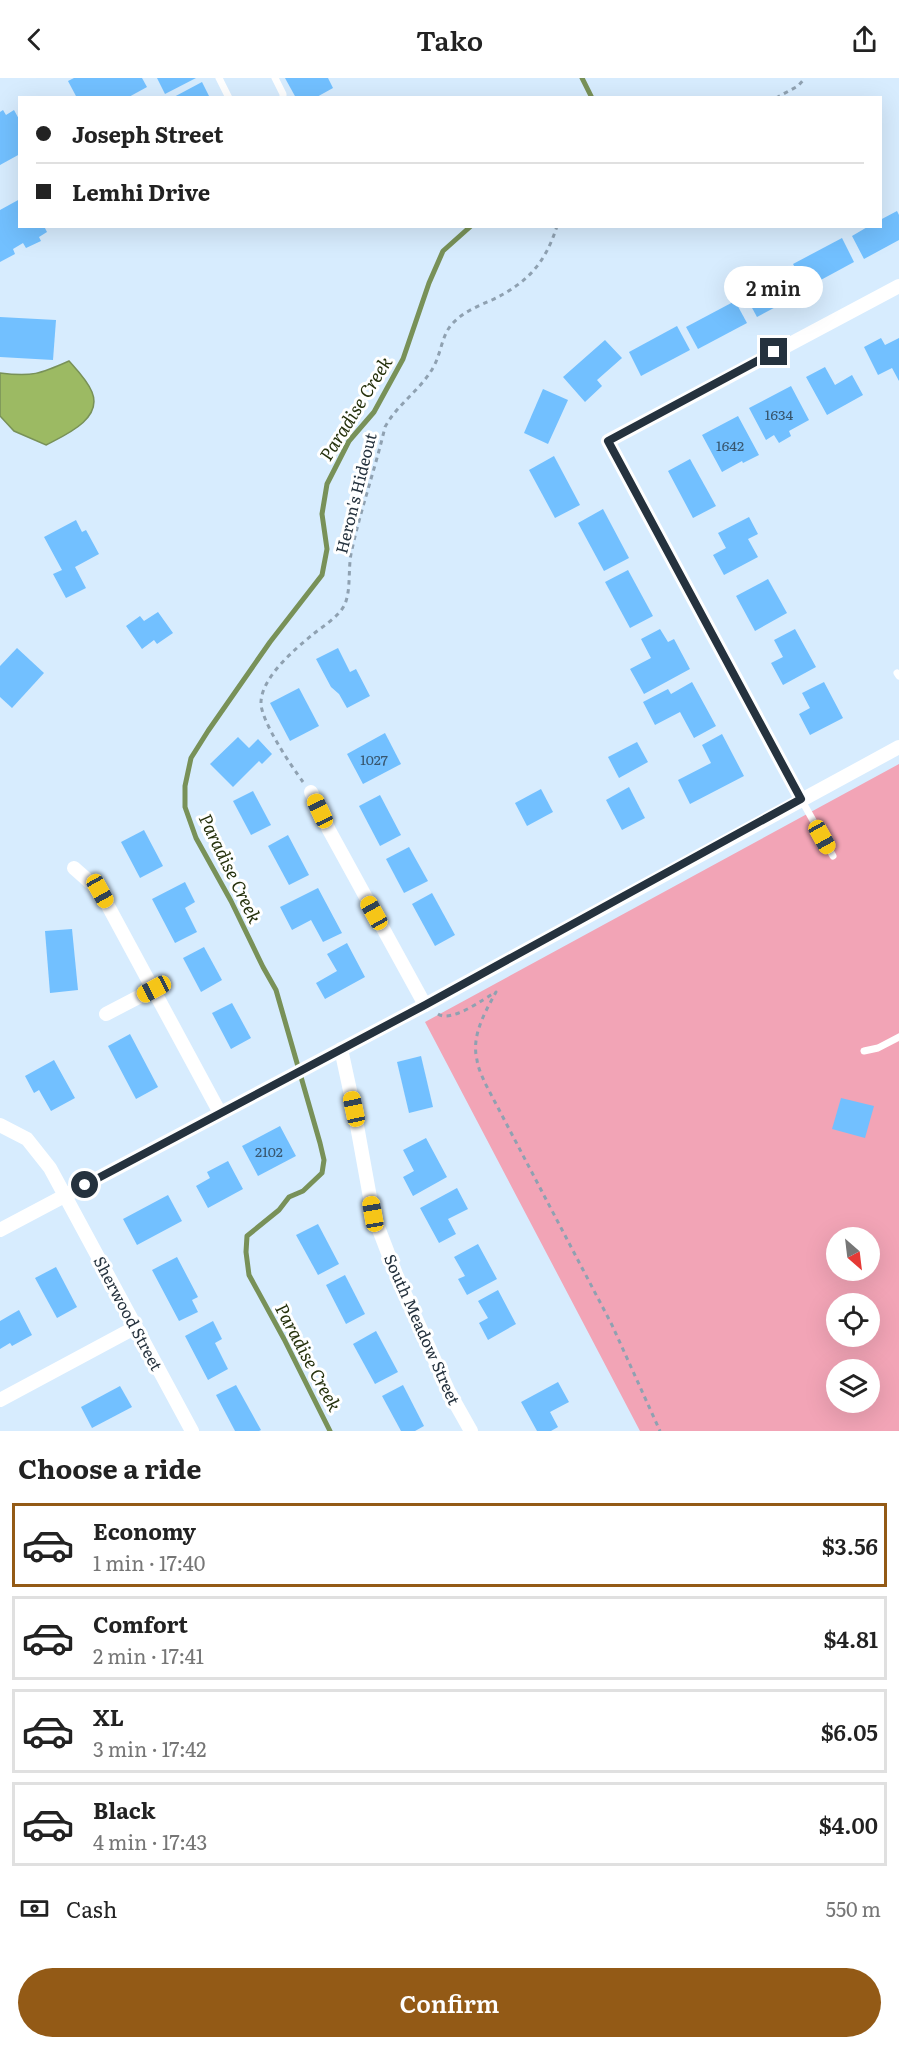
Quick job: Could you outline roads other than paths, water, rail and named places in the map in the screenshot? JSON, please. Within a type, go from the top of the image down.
[{"type":"street","points":[[801,799],[608,441],[899,286]]},
{"type":"street","points":[[0,1230],[425,1005],[899,747]]},
{"type":"street","points":[[310,792],[425,1005]]},
{"type":"street","points":[[74,868],[100,891],[220,1113]]},
{"type":"street","points":[[106,1014],[154,989]]},
{"type":"street","name":"South Meadow Street","points":[[341,1049],[373,1214],[396,1274],[449,1392],[471,1431]]},
{"type":"street","name":"Sherwood Street","points":[[0,1125],[27,1139],[50,1168],[192,1431]]},
{"type":"street","points":[[0,1400],[136,1327]]},
{"type":"lane","points":[[219,78],[228,96]]},
{"type":"lane","points":[[274,78],[283,96]]},
{"type":"lane","points":[[801,799],[832,856]]},
{"type":"lane","points":[[864,1051],[878,1048],[899,1037]]},
{"type":"waterway","name":"Paradise Creek","points":[[582,78],[591,96]]},
{"type":"waterway","name":"Paradise Creek","points":[[330,1431],[249,1275],[246,1252],[247,1236],[279,1210],[289,1197],[303,1191],[322,1173],[324,1160],[276,990],[196,838],[185,807],[185,786],[191,758],[208,731],[270,642],[322,575],[327,549],[322,514],[327,484],[349,441],[374,412],[403,359],[429,283],[443,251],[469,228]]}]
